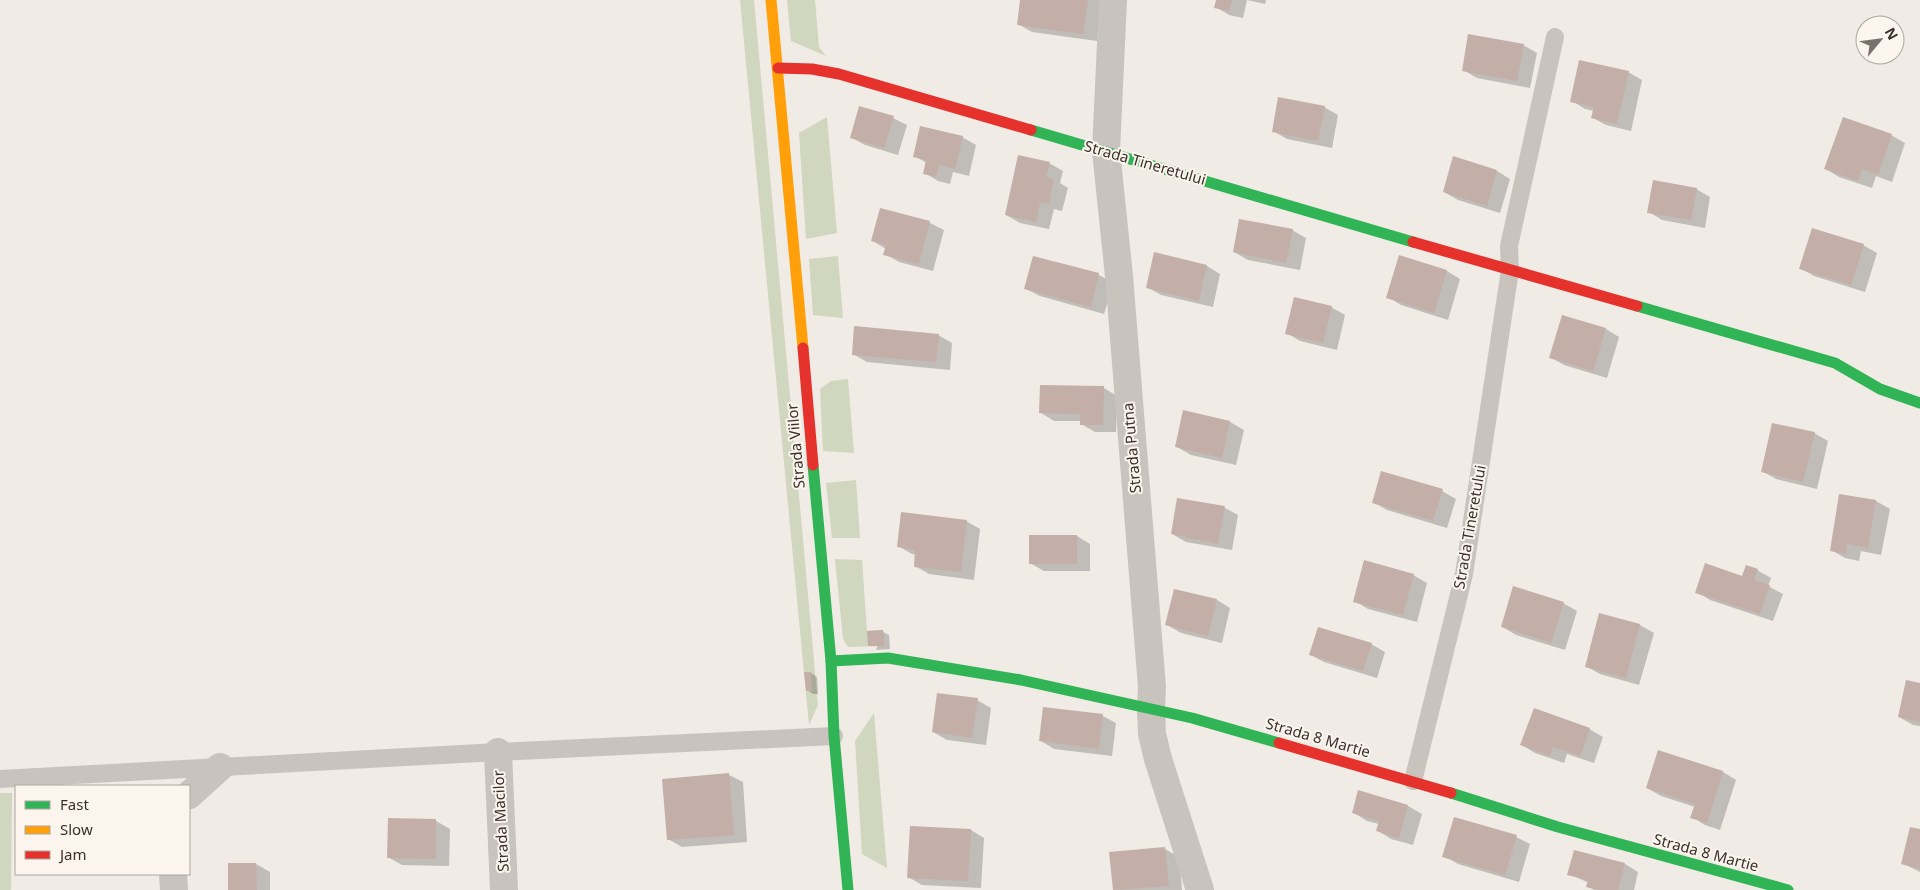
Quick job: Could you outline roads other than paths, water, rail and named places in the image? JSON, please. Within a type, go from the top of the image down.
[{"type":"street","name":"Strada Viilor","points":[[771,0],[831,661],[834,736],[848,890]]},
{"type":"street","name":"Strada Putna","points":[[1112,0],[1106,151],[1119,276],[1151,677],[1152,734],[1158,759],[1200,890]]},
{"type":"street","name":"Strada Tineretului","points":[[778,68],[812,69],[840,74],[1510,270],[1753,338],[1835,363],[1880,389],[1920,403]]},
{"type":"street","name":"Strada 8 Martie","points":[[831,661],[888,658],[1021,680],[1192,718],[1413,781],[1558,827],[1788,890]]},
{"type":"street","name":"Strada Macilor","points":[[498,752],[504,890]]},
{"type":"street","points":[[190,794],[220,766]]},
{"type":"street","points":[[173,875],[174,890]]},
{"type":"lane","name":"Strada Tineretului","points":[[1413,781],[1464,574],[1510,270],[1508,246],[1555,37]]},
{"type":"lane","points":[[0,779],[220,766],[834,736]]}]
